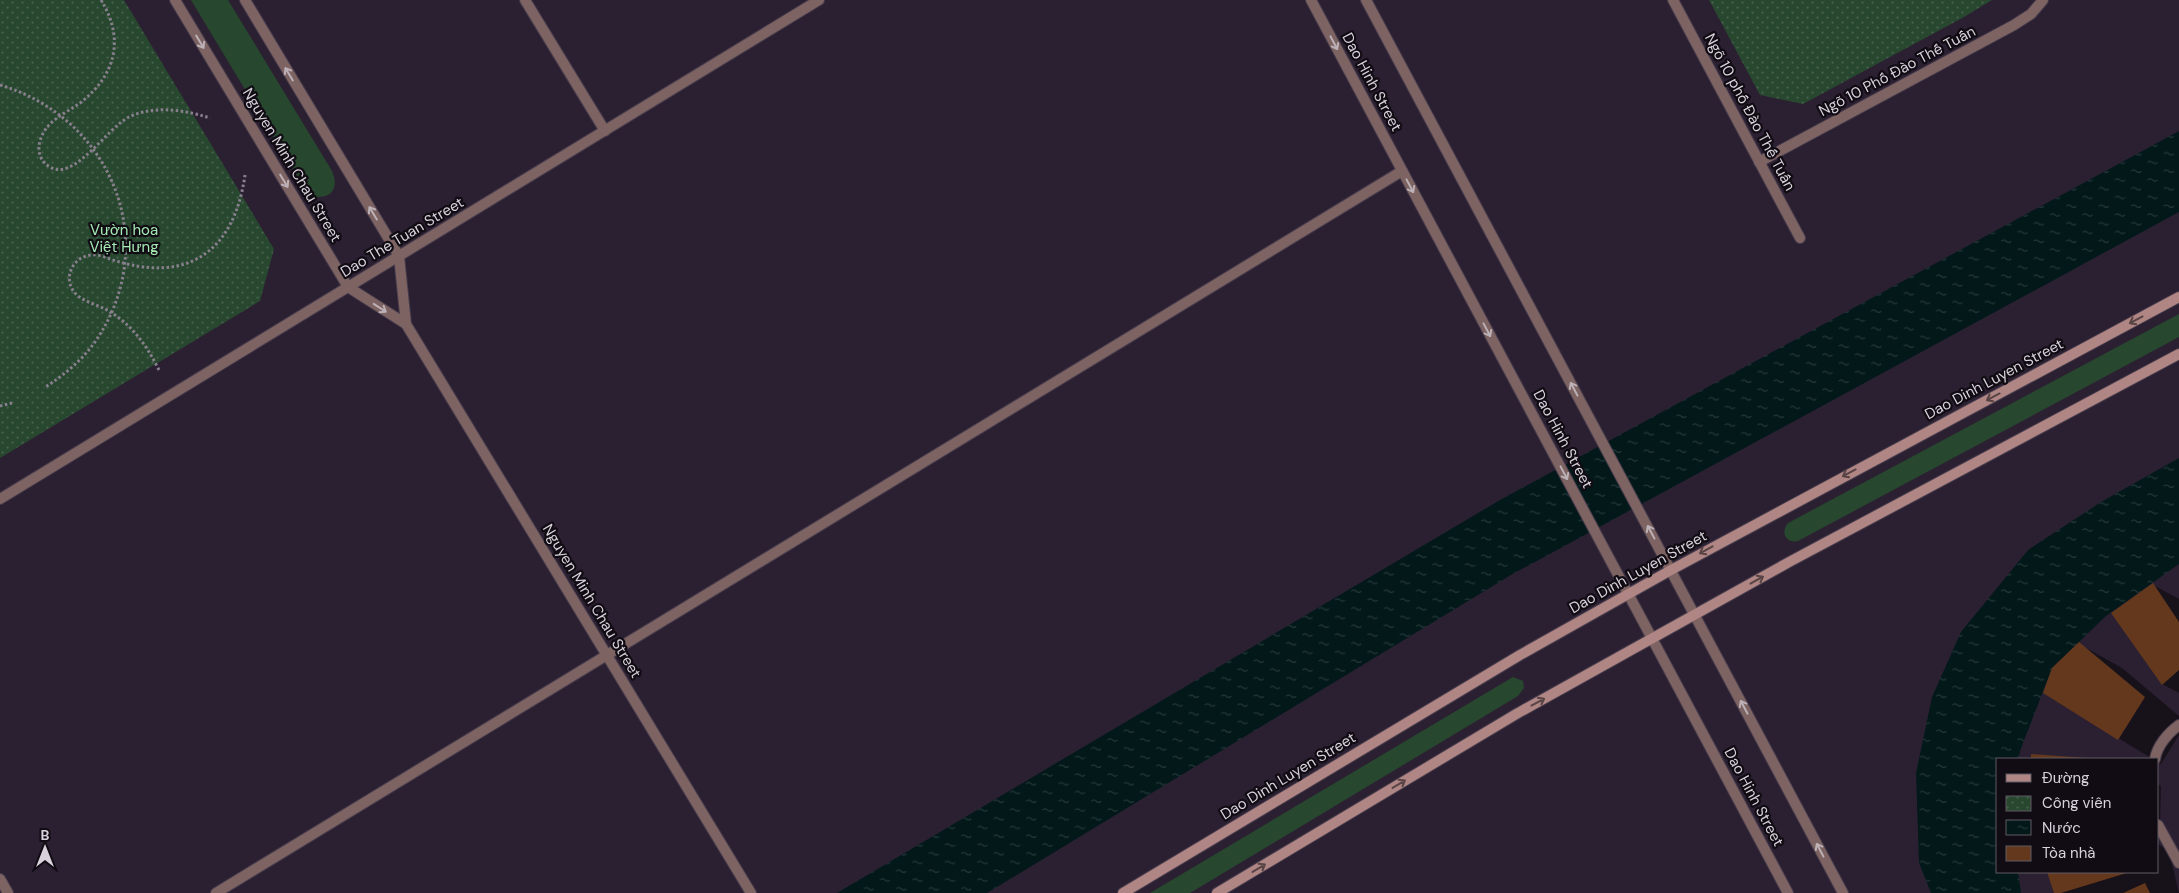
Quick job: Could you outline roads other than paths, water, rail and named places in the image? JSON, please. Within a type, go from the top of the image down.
[{"type":"main road","name":"Dao Dinh Luyen Street","points":[[1123,893],[1511,660],[1671,570],[2179,297]]},
{"type":"main road","points":[[1217,893],[1518,713],[1791,561],[2179,354]]},
{"type":"street","name":"Nguyen Minh Chau Street","points":[[175,0],[348,287],[406,324]]},
{"type":"street","name":"Nguyen Minh Chau Street","points":[[245,0],[399,256],[406,324],[751,893]]},
{"type":"street","points":[[525,0],[605,131]]},
{"type":"street","name":"Dao The Tuan Street","points":[[0,499],[819,0]]},
{"type":"street","name":"Dao Hinh Street","points":[[1311,0],[1788,893]]},
{"type":"street","points":[[1366,0],[1843,893]]},
{"type":"street","name":"Ngõ 10 phố Đào Thế Tuấn","points":[[1673,0],[1800,238]]},
{"type":"street","name":"Ngõ 10 Phố Đào Thế Tuấn","points":[[1759,162],[2014,25],[2031,14],[2043,0]]},
{"type":"street","points":[[216,893],[1402,171]]},
{"type":"street","points":[[2155,758],[2156,750],[2179,725]]},
{"type":"street","points":[[2159,828],[2179,863]]},
{"type":"street","points":[[0,879],[8,893]]},
{"type":"water","points":[[2179,131],[2179,212],[1511,575],[987,893],[837,893],[1500,500]]},
{"type":"water","points":[[2179,458],[2179,564],[2106,616],[2052,668],[2020,751],[2019,758],[1996,758],[1996,873],[2018,873],[2021,893],[1931,893],[1919,863],[1916,773],[1932,697],[1961,632],[2028,550],[2101,502]]},
{"type":"park label","name":"Vườn hoa Việt Hưng","points":[[124,238]]}]
